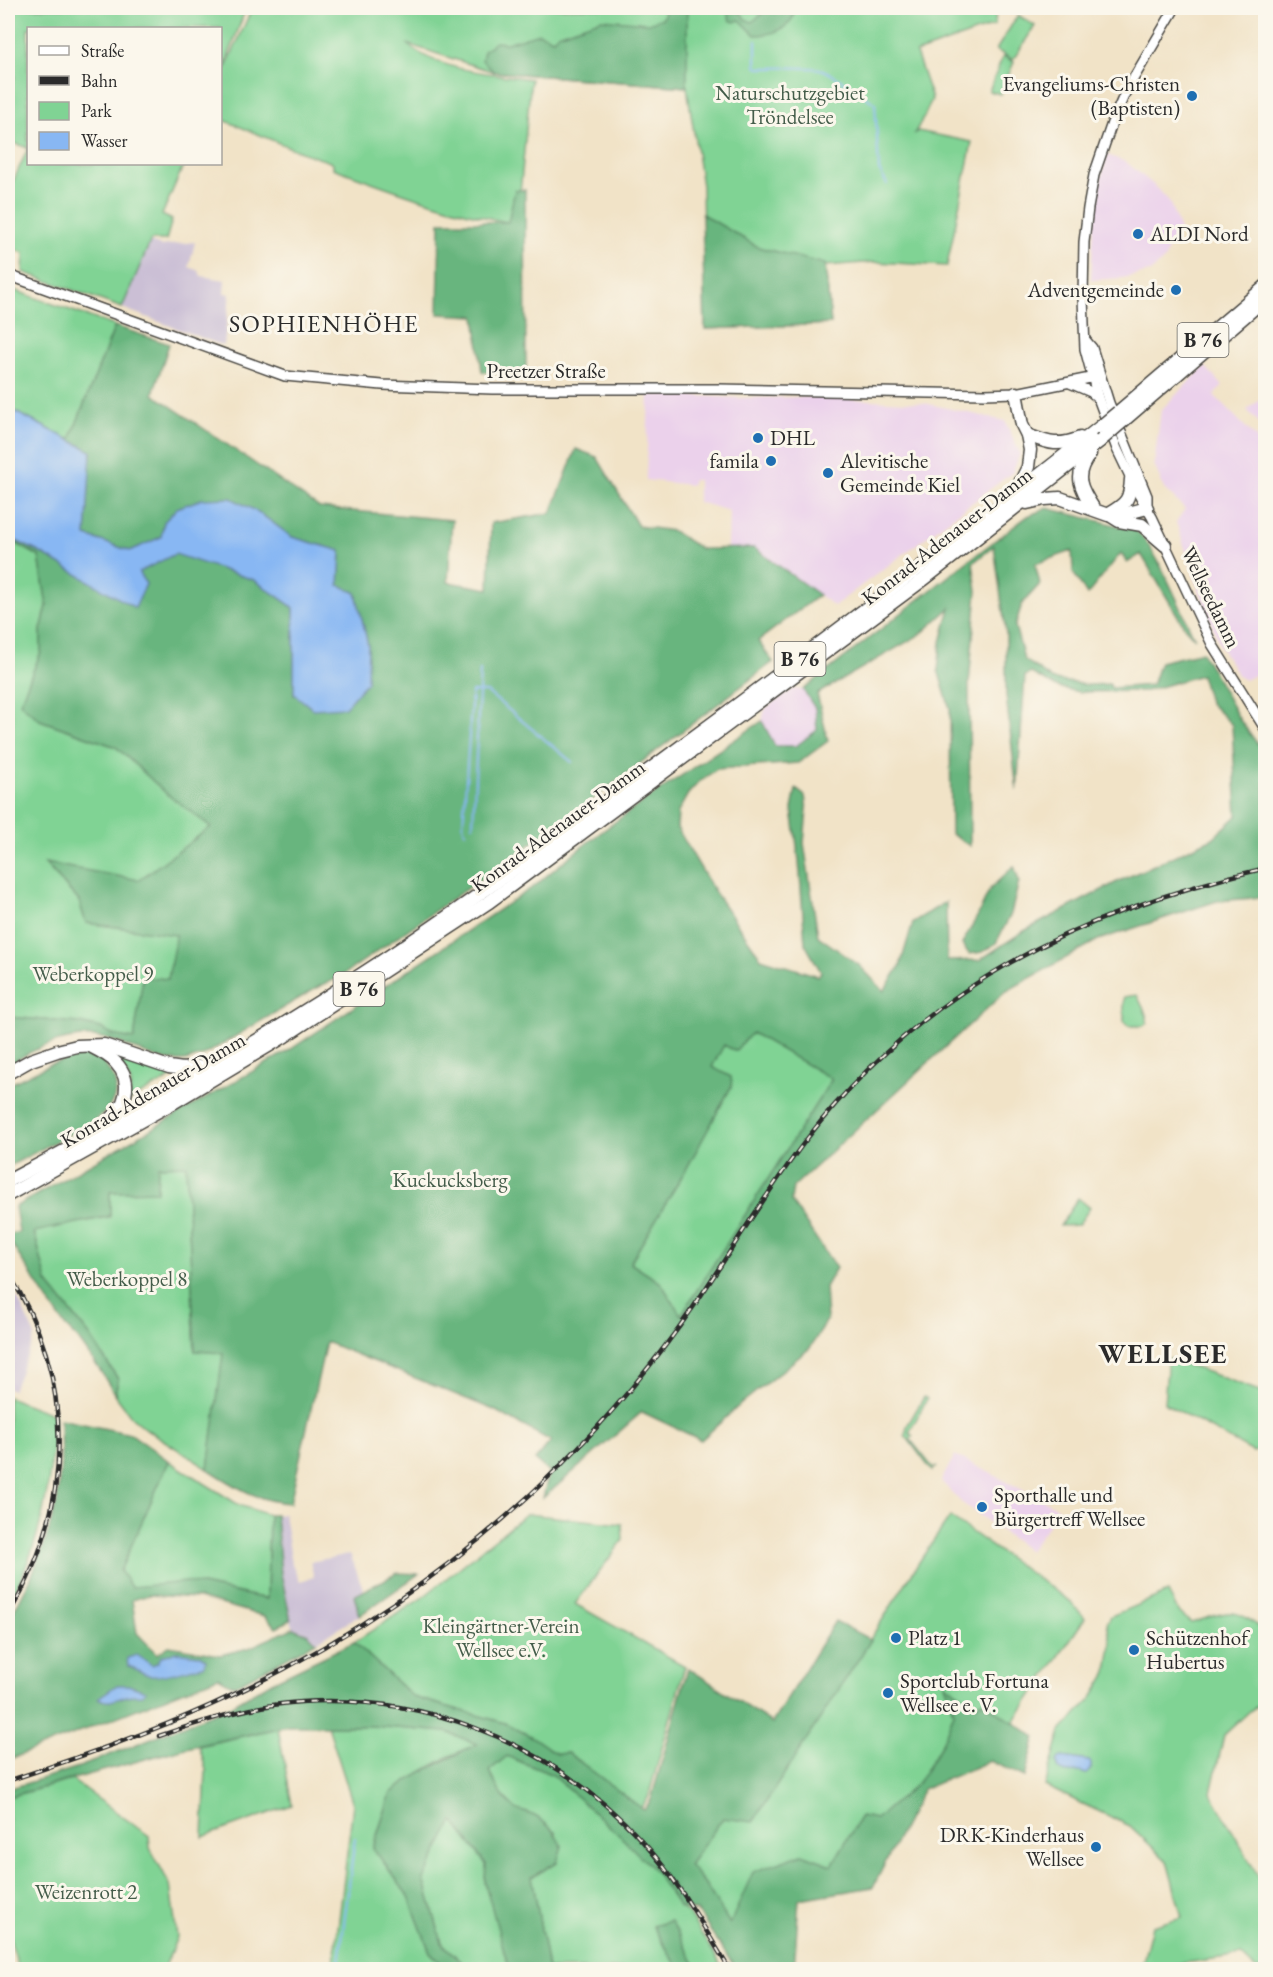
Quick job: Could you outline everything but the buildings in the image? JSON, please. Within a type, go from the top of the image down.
[{"type":"highway","name":"B 76","points":[[1120,417],[1266,285]]},
{"type":"highway","name":"B 76","points":[[1098,434],[1266,298]]},
{"type":"highway","points":[[1016,393],[1022,425],[1030,450],[1028,467],[1015,502],[1055,498],[1094,509],[1119,521],[1142,525],[1165,545]]},
{"type":"highway","points":[[1027,435],[1055,444],[1098,434]]},
{"type":"highway","points":[[1094,509],[1083,493],[1080,479],[1082,465],[1098,434]]},
{"type":"highway","name":"Konrad-Adenauer-Damm","points":[[8,1195],[231,1069],[439,936],[548,859],[923,580],[1098,434]]},
{"type":"highway","points":[[1108,514],[1121,507],[1130,497],[1131,479]]},
{"type":"highway","name":"Konrad-Adenauer-Damm","points":[[8,1181],[88,1139],[228,1058],[366,972],[493,885],[1015,502]]},
{"type":"highway","points":[[1108,514],[1147,508]]},
{"type":"highway","name":"B 76","points":[[8,1073],[45,1054],[77,1046],[110,1046],[140,1058],[183,1069],[200,1067],[228,1058]]},
{"type":"highway","name":"B 76","points":[[88,1139],[117,1114],[124,1102],[126,1088],[125,1077],[118,1064],[92,1047]]},
{"type":"street","points":[[1096,378],[1092,348],[1086,341],[1083,304],[1084,242],[1094,175],[1126,91],[1175,8]]},
{"type":"street","name":"Preetzer Straße","points":[[8,276],[285,376],[382,385],[492,389],[726,389],[908,393],[1016,393],[1096,378]]},
{"type":"street","name":"Wellseedamm","points":[[1096,378],[1098,398],[1131,479],[1212,644],[1266,730]]},
{"type":"street","name":"Wellseedamm","points":[[1096,378],[1109,403],[1147,496],[1147,508]]},
{"type":"street","points":[[1070,383],[1098,398]]},
{"type":"shaded area","points":[[1107,155],[1126,162],[1155,186],[1169,201],[1180,230],[1168,247],[1165,259],[1150,272],[1123,278],[1091,280],[1094,224],[1099,186]]},
{"type":"shaded area","points":[[150,242],[161,246],[195,242],[189,267],[199,271],[201,276],[225,280],[224,293],[230,294],[224,346],[122,308]]},
{"type":"shaded area","points":[[1205,366],[1223,386],[1214,395],[1265,447],[1265,669],[1245,680],[1238,676],[1220,646],[1196,581],[1176,522],[1185,509],[1164,489],[1154,464],[1161,410]]},
{"type":"shaded area","points":[[649,394],[741,398],[814,397],[924,403],[1005,421],[1020,453],[1013,472],[834,606],[754,548],[728,548],[729,511],[698,502],[698,480],[693,480],[691,485],[646,480]]},
{"type":"shaded area","points":[[1265,395],[1265,429],[1247,410]]},
{"type":"shaded area","points":[[793,689],[803,690],[815,708],[817,730],[796,746],[775,746],[762,721],[765,709]]},
{"type":"shaded area","points":[[8,1283],[35,1336],[13,1390],[8,1388]]},
{"type":"shaded area","points":[[955,1455],[1060,1509],[1029,1551],[961,1502],[941,1481]]},
{"type":"shaded area","points":[[284,1514],[292,1564],[300,1581],[314,1577],[310,1562],[350,1554],[364,1591],[354,1596],[360,1615],[316,1642],[308,1634],[293,1628],[281,1574],[276,1515]]},
{"type":"green space","points":[[8,8],[246,8],[222,74],[222,27],[27,27],[27,148],[8,141],[8,93],[15,76],[8,73]]},
{"type":"green space","name":"Naturschutzgebiet Tröndelsee","points":[[252,8],[996,8],[995,25],[916,53],[932,99],[914,134],[918,131],[972,142],[947,266],[876,262],[825,266],[831,324],[705,329],[702,186],[687,87],[494,72],[407,44],[420,53],[450,66],[482,73],[531,79],[517,224],[446,207],[378,184],[333,168],[333,163],[222,119],[222,77]]},
{"type":"green space","points":[[666,8],[687,8],[687,87],[494,72],[482,60],[484,51],[495,42],[507,43],[539,33],[553,39],[558,34],[602,19],[648,23],[663,18]]},
{"type":"green space","points":[[726,8],[737,10],[745,19],[752,22],[772,8],[787,9],[794,15],[788,24],[778,31],[755,35],[740,20],[734,22],[730,20]]},
{"type":"green space","points":[[1018,15],[1035,26],[1013,60],[996,50]]},
{"type":"green space","points":[[1003,56],[1014,62],[1000,94],[989,91]]},
{"type":"green space","points":[[27,150],[27,165],[184,165],[162,215],[172,220],[166,240],[151,240],[122,308],[23,272],[24,253],[8,247],[8,193]]},
{"type":"green space","points":[[515,190],[525,190],[526,374],[482,372],[475,316],[438,314],[440,222],[508,222]]},
{"type":"green space","points":[[702,214],[758,247],[825,264],[831,324],[705,329]]},
{"type":"green space","points":[[8,288],[115,326],[70,440],[8,408]]},
{"type":"green space","points":[[115,326],[169,344],[153,394],[320,508],[452,520],[448,582],[489,589],[491,523],[551,513],[576,449],[597,457],[638,526],[673,531],[701,549],[754,548],[819,595],[758,641],[773,662],[571,816],[340,977],[320,986],[202,1056],[188,1060],[161,1059],[117,1042],[83,1037],[49,1044],[8,1066],[8,1017],[79,1023],[101,1028],[112,1035],[134,1039],[143,977],[168,979],[176,935],[86,923],[79,901],[45,863],[139,880],[211,827],[167,794],[116,747],[40,720],[20,703],[41,652],[41,630],[47,606],[39,556],[8,537],[39,552],[135,607],[146,584],[139,572],[175,553],[254,580],[294,608],[294,695],[367,682],[368,645],[356,593],[339,585],[341,551],[292,537],[258,512],[164,522],[162,537],[130,551],[86,536],[91,451],[70,440]]},
{"type":"green space","name":"Kuckucksberg","points":[[1047,508],[1135,530],[1160,564],[1195,639],[1185,628],[1141,554],[1127,563],[1121,553],[1087,595],[1073,572],[1072,551],[1035,564],[1040,584],[1022,604],[1015,626],[1024,659],[1053,680],[1089,685],[1110,684],[1111,688],[1152,685],[1160,662],[1202,652],[1240,720],[1265,754],[1265,897],[1217,901],[1098,940],[1005,992],[793,1187],[791,1201],[836,1268],[825,1287],[827,1320],[810,1348],[742,1403],[701,1440],[642,1412],[543,1498],[549,1472],[535,1460],[551,1441],[494,1410],[326,1342],[290,1503],[267,1500],[247,1492],[208,1469],[223,1353],[195,1351],[186,1165],[158,1166],[157,1191],[110,1192],[110,1216],[34,1232],[47,1282],[90,1336],[118,1379],[115,1395],[78,1339],[65,1326],[8,1239],[8,1235],[19,1232],[15,1207],[288,1051],[536,885],[618,820],[762,721],[775,746],[796,746],[817,730],[815,708],[803,690],[1028,516]],"holes":[[[994,546],[1006,634],[1006,695],[1017,791],[1025,676],[1031,673],[1056,687],[1079,692],[1146,691],[1201,675],[1209,702],[1232,725],[1237,816],[1213,838],[1117,882],[1024,931],[980,960],[947,961],[946,902],[913,922],[900,966],[884,991],[859,965],[818,936],[804,843],[807,810],[805,796],[796,789],[792,809],[799,861],[805,944],[821,972],[818,976],[761,958],[714,891],[677,828],[678,812],[688,794],[699,782],[717,769],[798,763],[828,741],[817,694],[921,634],[950,608],[941,642],[938,670],[950,709],[951,834],[970,846],[969,684],[977,591],[973,563]],[[752,1033],[832,1079],[681,1315],[661,1283],[630,1263],[688,1166],[732,1085],[731,1077],[712,1067],[724,1045],[735,1051]]]},
{"type":"green space","name":"Weberkoppel 9","points":[[8,539],[39,556],[47,606],[41,630],[41,652],[20,703],[40,720],[116,747],[167,794],[211,827],[139,880],[45,864],[79,901],[86,923],[177,934],[168,979],[143,977],[134,1039],[111,1035],[101,1028],[79,1023],[8,1017]]},
{"type":"green space","points":[[1014,866],[1019,881],[1011,914],[996,943],[983,952],[969,954],[962,944],[990,889]]},
{"type":"green space","points":[[1137,995],[1147,1016],[1147,1023],[1143,1026],[1128,1026],[1124,1021],[1124,997]]},
{"type":"green space","points":[[751,1032],[832,1079],[681,1316],[661,1283],[630,1263],[688,1166],[732,1085],[731,1077],[711,1068],[724,1045]]},
{"type":"green space","points":[[115,1054],[177,1073],[129,1101],[131,1083]]},
{"type":"green space","points":[[84,1055],[103,1062],[114,1078],[116,1087],[114,1098],[108,1109],[94,1121],[8,1167],[8,1085],[51,1064]]},
{"type":"green space","name":"Weberkoppel 8","points":[[186,1165],[195,1351],[224,1352],[208,1469],[143,1427],[115,1395],[118,1379],[90,1336],[47,1282],[34,1231],[110,1217],[110,1192],[157,1191],[158,1166]]},
{"type":"green space","points":[[1078,1198],[1090,1208],[1078,1225],[1060,1226]]},
{"type":"green space","points":[[1168,1358],[1265,1393],[1265,1449],[1253,1452],[1164,1403]]},
{"type":"green space","points":[[8,1397],[55,1415],[51,1465],[43,1512],[29,1559],[8,1604]]},
{"type":"green space","points":[[924,1397],[927,1399],[909,1433],[913,1436],[910,1439],[933,1468],[937,1466],[932,1471],[905,1435],[907,1426]]},
{"type":"green space","points":[[60,1419],[131,1434],[169,1461],[120,1571],[131,1587],[188,1582],[267,1599],[269,1515],[276,1515],[281,1574],[291,1620],[276,1627],[264,1616],[199,1598],[149,1595],[132,1600],[137,1633],[157,1654],[169,1646],[220,1655],[249,1648],[293,1628],[308,1634],[316,1642],[234,1686],[218,1677],[8,1760],[8,1622],[30,1580],[57,1502],[61,1463]]},
{"type":"green space","points":[[169,1461],[239,1505],[269,1515],[267,1599],[188,1582],[131,1588],[120,1571]]},
{"type":"green space","name":"Kleingärtner-Verein Wellsee e.V.","points":[[526,1514],[622,1524],[623,1540],[575,1604],[685,1666],[648,1798],[641,1808],[568,1753],[557,1754],[532,1737],[504,1723],[413,1697],[354,1642],[422,1598]]},
{"type":"green space","name":"Sportclub Fortuna Wellsee e. V.","points":[[950,1517],[1071,1602],[1085,1618],[1013,1723],[981,1701],[977,1706],[946,1685],[954,1713],[942,1744],[918,1783],[876,1819],[861,1816],[832,1865],[802,1854],[730,1924],[705,1884],[689,1865],[723,1818],[754,1821]]},
{"type":"green space","points":[[397,1573],[419,1574],[360,1615],[354,1596]]},
{"type":"green space","points":[[1168,1592],[1179,1613],[1191,1623],[1230,1613],[1246,1617],[1265,1632],[1265,1701],[1251,1710],[1224,1735],[1211,1793],[1265,1885],[1265,1969],[1256,1969],[1241,1955],[1141,1969],[1152,1926],[1182,1917],[1167,1861],[1130,1826],[1045,1786],[1061,1731],[1092,1698],[1107,1673],[1111,1644],[1107,1623],[1111,1616]]},
{"type":"green space","points":[[835,1621],[871,1640],[753,1822],[723,1818],[689,1865],[705,1884],[730,1924],[753,1872],[802,1854],[832,1865],[861,1816],[876,1819],[918,1783],[942,1744],[954,1713],[945,1684],[977,1705],[981,1701],[1036,1737],[1025,1777],[990,1761],[923,1789],[873,1887],[799,1899],[794,1969],[736,1969],[697,1911],[679,1907],[655,1871],[619,1835],[553,1775],[507,1756],[489,1771],[500,1792],[516,1809],[535,1816],[545,1823],[562,1846],[557,1862],[532,1877],[548,1969],[509,1969],[485,1883],[486,1864],[453,1821],[424,1879],[442,1943],[469,1969],[447,1969],[430,1952],[409,1897],[373,1848],[391,1793],[420,1773],[477,1744],[447,1732],[372,1726],[287,1726],[182,1749],[8,1797],[8,1789],[82,1766],[229,1707],[272,1682],[354,1642],[413,1697],[505,1723],[532,1737],[557,1754],[568,1753],[644,1810],[651,1800],[688,1668],[772,1723]]},
{"type":"green space","points":[[328,1726],[372,1726],[447,1732],[477,1744],[448,1757],[391,1793],[373,1847],[409,1897],[430,1952],[447,1969],[333,1969],[353,1804]]},
{"type":"green space","points":[[278,1728],[292,1805],[203,1837],[206,1770],[199,1746]]},
{"type":"green space","points":[[507,1756],[553,1775],[656,1871],[679,1907],[688,1913],[724,1969],[698,1969],[670,1921],[653,1927],[679,1969],[548,1969],[532,1877],[557,1862],[556,1833],[531,1814],[517,1810],[499,1792],[489,1771]]},
{"type":"green space","name":"Weizenrott 2","points":[[72,1780],[149,1836],[150,1848],[170,1885],[177,1937],[164,1969],[19,1969],[8,1933],[8,1797]]},
{"type":"green space","points":[[453,1820],[486,1864],[485,1883],[510,1969],[469,1969],[442,1943],[424,1879]]},
{"type":"green space","points":[[671,1921],[698,1969],[679,1969],[653,1926]]},
{"type":"water","points":[[8,408],[91,451],[86,536],[130,551],[161,537],[164,522],[177,508],[202,499],[231,498],[258,512],[292,537],[341,551],[339,585],[356,593],[368,645],[367,682],[345,707],[313,709],[294,694],[294,608],[254,580],[175,554],[139,572],[146,584],[135,608],[39,552],[8,537]]},
{"type":"water","points":[[176,1652],[200,1655],[206,1660],[204,1666],[151,1676],[128,1666],[127,1658],[137,1655],[152,1665],[157,1663],[162,1656]]},
{"type":"water","points":[[117,1685],[128,1685],[146,1691],[142,1695],[109,1701],[98,1698]]},
{"type":"water","points":[[1062,1757],[1089,1761],[1091,1768],[1087,1774],[1063,1772],[1059,1770],[1057,1763]]},
{"type":"waterway","points":[[756,41],[756,66],[758,68],[820,69],[875,104],[879,170],[887,184]]},
{"type":"waterway","points":[[473,825],[480,670]]},
{"type":"waterway","points":[[465,832],[463,825],[472,692],[487,692],[572,762]]},
{"type":"waterway","points":[[338,1970],[355,1838]]},
{"type":"railway","points":[[8,1781],[161,1726],[259,1682],[352,1630],[440,1570],[522,1503],[613,1409],[679,1328],[806,1140],[852,1086],[902,1039],[955,998],[1011,962],[1070,932],[1133,907],[1198,886],[1266,868]]},
{"type":"railway","points":[[8,1273],[31,1314],[46,1356],[56,1400],[59,1444],[55,1488],[46,1531],[30,1574],[8,1615]]},
{"type":"railway","points":[[159,1736],[216,1718],[258,1708],[325,1701],[376,1704],[426,1713],[475,1728],[521,1748],[565,1774],[606,1806],[643,1842],[668,1872],[730,1970]]},
{"type":"place","name":"Evangeliums-Christen (Baptisten)","points":[[1192,96]]},
{"type":"place","name":"ALDI Nord","points":[[1138,234]]},
{"type":"place","name":"Adventgemeinde","points":[[1176,290]]},
{"type":"place","name":"DHL","points":[[758,438]]},
{"type":"place","name":"famila","points":[[771,461]]},
{"type":"place","name":"Alevitische Gemeinde Kiel","points":[[828,473]]},
{"type":"place","name":"Sporthalle und Bürgertreff Wellsee","points":[[982,1507]]},
{"type":"place","name":"Platz 1","points":[[896,1638]]},
{"type":"place","name":"Schützenhof Hubertus","points":[[1134,1650]]},
{"type":"place","name":"Sportclub Fortuna Wellsee e. V.","points":[[888,1693]]},
{"type":"place","name":"DRK-Kinderhaus Wellsee","points":[[1096,1847]]},
{"type":"district","name":"SOPHIENHÖHE","points":[[324,324]]},
{"type":"district","name":"WELLSEE","points":[[1163,1354]]}]
